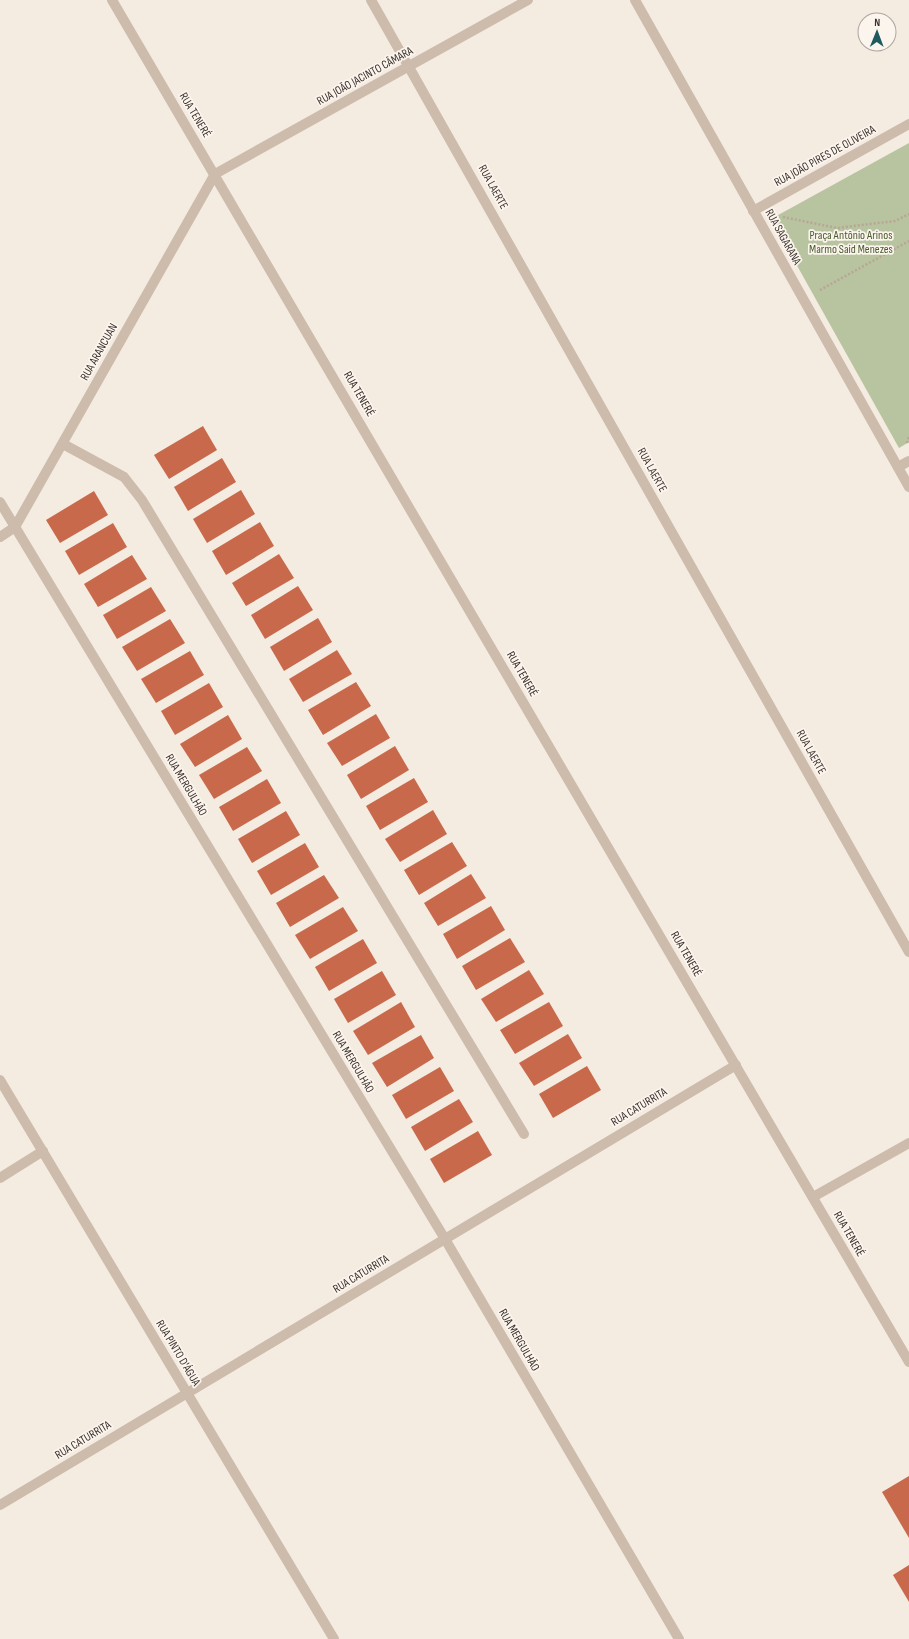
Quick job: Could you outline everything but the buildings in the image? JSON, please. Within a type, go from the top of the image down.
[{"type":"street","name":"RUA TENERÉ","points":[[112,0],[909,1362]]},
{"type":"street","name":"RUA LAERTE","points":[[371,0],[909,952]]},
{"type":"street","name":"RUA JOÃO JACINTO CÂMARA","points":[[215,174],[528,0]]},
{"type":"street","name":"RUA SAGARANA","points":[[635,0],[909,487]]},
{"type":"street","name":"RUA JOÃO PIRES DE OLIVEIRA","points":[[753,211],[909,124]]},
{"type":"street","name":"RUA ARANCUAN","points":[[0,537],[16,527],[215,174]]},
{"type":"street","points":[[63,444],[124,477],[142,500],[524,1134]]},
{"type":"street","points":[[898,467],[909,461]]},
{"type":"street","name":"RUA MERGULHÃO","points":[[0,502],[445,1239],[679,1639]]},
{"type":"street","name":"RUA CATURRITA","points":[[0,1505],[736,1065]]},
{"type":"street","name":"RUA PINTO D'ÁGUA","points":[[0,1080],[334,1639]]},
{"type":"street","points":[[813,1197],[909,1143]]},
{"type":"street","points":[[0,1178],[43,1152]]},
{"type":"path","points":[[753,211],[837,228],[895,221],[909,214]]},
{"type":"path","points":[[803,300],[909,241]]},
{"type":"green space","name":"Praça Antônio Arinos Marmo Said Menezes","points":[[909,143],[909,442],[899,448],[771,219]]}]
